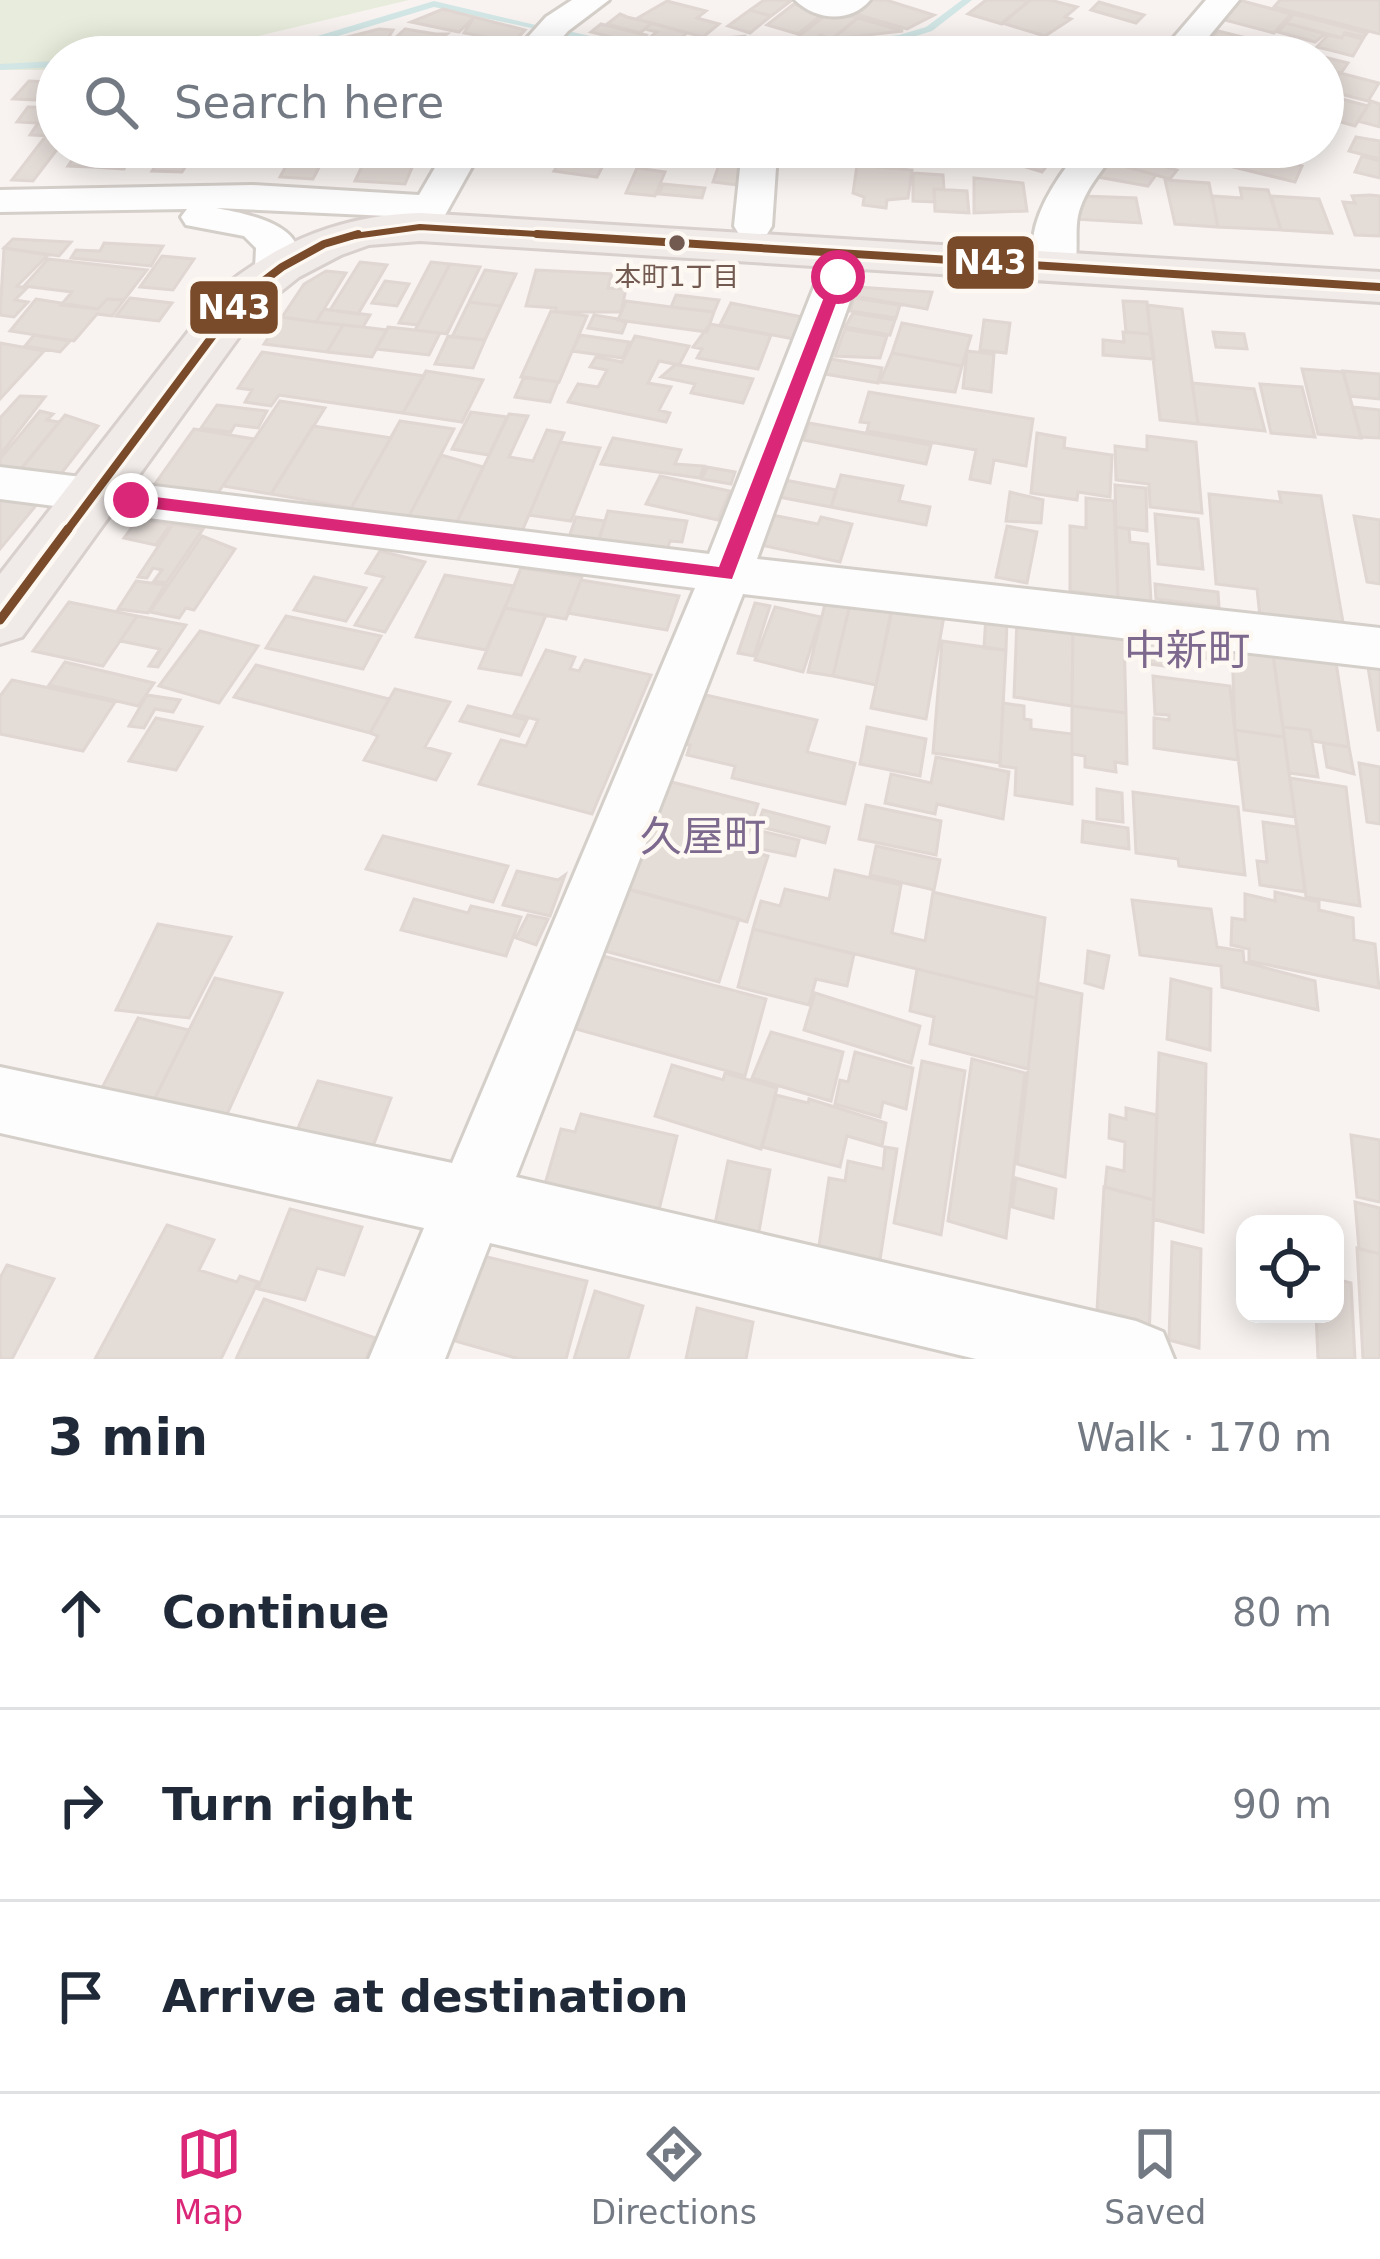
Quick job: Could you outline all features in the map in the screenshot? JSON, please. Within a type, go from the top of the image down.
[{"type":"highway","points":[[426,217],[847,254],[1380,260]]},
{"type":"highway","points":[[0,620],[241,298],[275,269],[352,232],[426,217],[753,226],[1380,287]]},
{"type":"street","points":[[546,36],[593,0]]},
{"type":"street","points":[[811,0],[842,9],[854,0]]},
{"type":"street","points":[[1192,36],[1223,0]]},
{"type":"street","points":[[0,231],[15,202],[253,196],[426,217],[453,168]]},
{"type":"street","points":[[753,226],[758,168]]},
{"type":"street","points":[[1055,255],[1054,218],[1084,168]]},
{"type":"street","points":[[96,202],[256,227],[276,245],[275,269]]},
{"type":"street","points":[[406,1359],[726,574],[847,254]]},
{"type":"street","points":[[0,484],[726,574],[1380,648]]},
{"type":"street","points":[[0,1100],[468,1202],[1136,1359]]},
{"type":"green space","points":[[0,0],[409,0],[258,36],[36,36],[36,70],[0,70]]},
{"type":"building","points":[[764,0],[792,0],[771,16],[750,10]]},
{"type":"building","points":[[866,0],[886,0],[934,15],[907,29],[848,12]]},
{"type":"building","points":[[986,0],[1030,0],[1002,24],[968,14]]},
{"type":"building","points":[[1030,0],[1077,7],[1065,17],[1071,19],[1045,36],[1002,23]]},
{"type":"building","points":[[1239,0],[1291,14],[1274,33],[1221,19]]},
{"type":"building","points":[[1280,0],[1380,0],[1380,34],[1274,7]]},
{"type":"building","points":[[667,1],[706,11],[697,18],[719,24],[699,36],[636,19]]},
{"type":"building","points":[[1099,2],[1144,15],[1136,23],[1091,10]]},
{"type":"building","points":[[794,4],[824,13],[798,34],[767,25]]},
{"type":"building","points":[[443,9],[474,17],[459,32],[411,22]]},
{"type":"building","points":[[750,10],[771,16],[750,33],[728,26]]},
{"type":"building","points":[[831,11],[858,18],[836,36],[799,36]]},
{"type":"building","points":[[620,14],[652,23],[640,33],[607,24]]},
{"type":"building","points":[[1294,14],[1367,33],[1364,37],[1335,36],[1286,23]]},
{"type":"building","points":[[474,17],[525,30],[520,36],[464,33]]},
{"type":"building","points":[[858,18],[903,31],[859,36],[836,36]]},
{"type":"building","points":[[652,23],[687,33],[652,36],[657,32],[645,29]]},
{"type":"building","points":[[1286,23],[1325,34],[1293,36],[1278,32]]},
{"type":"building","points":[[601,24],[646,35],[608,36],[591,32]]},
{"type":"building","points":[[379,29],[393,30],[389,36],[351,36]]},
{"type":"building","points":[[405,29],[447,34],[444,36],[397,36]]},
{"type":"building","points":[[1343,36],[1363,39],[1353,56],[1344,54]]},
{"type":"building","points":[[1344,74],[1379,83],[1368,101],[1344,95]]},
{"type":"building","points":[[29,81],[36,81],[35,100],[13,99]]},
{"type":"building","points":[[1344,100],[1368,106],[1355,126],[1344,123]]},
{"type":"building","points":[[1371,101],[1380,104],[1380,127],[1358,121]]},
{"type":"building","points":[[28,107],[36,107],[36,123],[17,122]]},
{"type":"building","points":[[1356,137],[1380,141],[1380,159],[1349,151]]},
{"type":"building","points":[[36,149],[36,168],[43,168],[33,181],[12,180]]},
{"type":"building","points":[[1362,156],[1380,161],[1380,178],[1355,172]]},
{"type":"building","points":[[154,168],[185,168],[182,172],[152,171]]},
{"type":"building","points":[[285,168],[319,168],[313,179],[280,177]]},
{"type":"building","points":[[361,168],[412,168],[405,184],[355,181]]},
{"type":"building","points":[[556,168],[602,168],[597,177]]},
{"type":"building","points":[[637,168],[665,172],[655,196],[626,193]]},
{"type":"building","points":[[718,168],[744,168],[739,185],[713,182]]},
{"type":"building","points":[[857,168],[912,170],[908,198],[887,200],[886,208],[863,205],[864,197],[853,193]]},
{"type":"building","points":[[1104,168],[1156,175],[1148,186],[1097,177]]},
{"type":"building","points":[[1130,168],[1177,170],[1170,179]]},
{"type":"building","points":[[1238,168],[1301,168],[1295,182]]},
{"type":"building","points":[[913,173],[943,175],[944,190],[934,189],[935,202],[913,201]]},
{"type":"building","points":[[974,178],[1023,183],[1027,211],[974,213]]},
{"type":"building","points":[[1165,180],[1209,183],[1218,227],[1175,224]]},
{"type":"building","points":[[663,184],[705,188],[702,198],[659,194]]},
{"type":"building","points":[[1240,188],[1268,190],[1281,230],[1218,227],[1212,196],[1242,198]]},
{"type":"building","points":[[934,189],[967,191],[969,213],[935,211]]},
{"type":"building","points":[[1083,196],[1136,198],[1141,223],[1072,219]]},
{"type":"building","points":[[1271,196],[1319,199],[1332,233],[1281,230]]},
{"type":"building","points":[[1352,196],[1380,196],[1380,236],[1355,235],[1343,202],[1355,203]]},
{"type":"building","points":[[13,239],[71,242],[59,256],[4,248]]},
{"type":"building","points":[[104,243],[163,246],[151,266],[71,258],[76,250],[100,251]]},
{"type":"building","points":[[4,248],[48,255],[17,286],[27,288],[15,300],[28,302],[14,317],[0,315]]},
{"type":"building","points":[[162,256],[194,259],[173,290],[140,287]]},
{"type":"building","points":[[48,259],[147,270],[124,300],[107,299],[98,309],[61,305],[72,292],[24,286]]},
{"type":"building","points":[[360,262],[387,265],[358,314],[330,310]]},
{"type":"building","points":[[431,262],[450,264],[418,325],[399,323]]},
{"type":"building","points":[[450,264],[480,267],[447,334],[415,330]]},
{"type":"building","points":[[485,270],[516,274],[501,306],[469,302]]},
{"type":"building","points":[[536,270],[612,274],[608,288],[626,289],[621,312],[555,312],[556,308],[526,306]]},
{"type":"building","points":[[326,271],[346,273],[316,322],[282,317],[304,284]]},
{"type":"building","points":[[385,281],[409,284],[397,306],[372,303]]},
{"type":"building","points":[[858,287],[932,292],[927,309],[854,296]]},
{"type":"building","points":[[676,295],[719,300],[714,312],[671,307]]},
{"type":"building","points":[[130,298],[172,303],[159,321],[116,316]]},
{"type":"building","points":[[854,298],[900,305],[896,318],[850,311]]},
{"type":"building","points":[[36,299],[98,309],[107,299],[124,300],[112,316],[97,314],[74,341],[10,331]]},
{"type":"building","points":[[626,301],[714,312],[707,332],[618,320]]},
{"type":"building","points":[[1123,301],[1147,302],[1151,334],[1126,332]]},
{"type":"building","points":[[469,302],[501,306],[485,340],[452,337]]},
{"type":"building","points":[[731,303],[803,317],[794,339],[720,325]]},
{"type":"building","points":[[1147,305],[1182,309],[1198,424],[1160,420]]},
{"type":"building","points":[[324,309],[370,315],[363,327],[316,322]]},
{"type":"building","points":[[551,311],[587,316],[559,382],[521,377]]},
{"type":"building","points":[[853,313],[895,320],[890,335],[845,327]]},
{"type":"building","points":[[594,315],[626,323],[622,333],[588,328]]},
{"type":"building","points":[[282,317],[343,325],[327,352],[264,344]]},
{"type":"building","points":[[984,320],[1010,323],[1006,353],[980,350]]},
{"type":"building","points":[[902,323],[971,336],[962,366],[892,353]]},
{"type":"building","points":[[710,324],[771,335],[758,369],[697,358],[702,349],[693,347]]},
{"type":"building","points":[[343,325],[387,330],[372,357],[327,352]]},
{"type":"building","points":[[388,327],[440,333],[429,355],[376,349]]},
{"type":"building","points":[[845,329],[887,336],[880,358],[835,356]]},
{"type":"building","points":[[1123,332],[1151,334],[1154,359],[1103,355],[1103,340],[1124,342]]},
{"type":"building","points":[[1213,332],[1244,334],[1247,349],[1216,347]]},
{"type":"building","points":[[34,335],[70,341],[60,352],[25,346]]},
{"type":"building","points":[[580,335],[629,342],[623,358],[572,351]]},
{"type":"building","points":[[448,336],[485,340],[473,368],[435,364]]},
{"type":"building","points":[[635,336],[689,346],[679,365],[659,361],[648,383],[671,387],[659,410],[670,413],[666,422],[568,402],[578,384],[598,387],[607,370],[590,367],[596,357],[622,362]]},
{"type":"building","points":[[0,343],[44,351],[0,399]]},
{"type":"building","points":[[967,351],[994,354],[991,392],[963,388]]},
{"type":"building","points":[[262,352],[424,376],[403,413],[279,395],[271,406],[245,402],[252,390],[238,388]]},
{"type":"building","points":[[892,353],[962,366],[955,392],[880,382]]},
{"type":"building","points":[[831,359],[882,368],[878,383],[825,374]]},
{"type":"building","points":[[676,364],[753,379],[743,403],[691,393],[695,384],[661,377]]},
{"type":"building","points":[[1302,369],[1343,372],[1361,438],[1318,434]]},
{"type":"building","points":[[426,371],[483,380],[462,422],[403,413]]},
{"type":"building","points":[[1343,371],[1380,374],[1380,399],[1350,396]]},
{"type":"building","points":[[524,377],[558,382],[550,402],[515,397]]},
{"type":"building","points":[[1192,383],[1254,389],[1265,431],[1198,424]]},
{"type":"building","points":[[1260,384],[1302,387],[1315,437],[1271,433]]},
{"type":"building","points":[[869,392],[1033,419],[1026,466],[994,460],[990,483],[970,479],[976,450],[867,431],[869,423],[860,422]]},
{"type":"building","points":[[20,396],[45,397],[0,455],[0,418]]},
{"type":"building","points":[[280,401],[325,408],[271,494],[223,486]]},
{"type":"building","points":[[217,405],[267,411],[258,428],[235,425],[231,432],[201,428]]},
{"type":"building","points":[[1353,407],[1380,410],[1380,438],[1361,437]]},
{"type":"building","points":[[40,411],[53,414],[47,420],[59,422],[20,470],[0,467],[0,459]]},
{"type":"building","points":[[471,412],[507,417],[489,455],[452,449]]},
{"type":"building","points":[[509,414],[528,416],[509,457],[533,461],[547,430],[564,433],[520,536],[454,528]]},
{"type":"building","points":[[65,415],[98,426],[60,475],[22,468]]},
{"type":"building","points":[[400,421],[454,429],[406,522],[348,514]]},
{"type":"building","points":[[809,423],[931,445],[926,464],[804,440]]},
{"type":"building","points":[[313,426],[391,438],[351,508],[271,494]]},
{"type":"building","points":[[194,429],[254,439],[216,496],[152,488]]},
{"type":"building","points":[[1037,433],[1065,438],[1064,448],[1112,455],[1110,497],[1078,492],[1077,500],[1031,493]]},
{"type":"building","points":[[1147,436],[1196,442],[1202,513],[1150,507],[1149,484],[1116,480],[1115,446],[1147,450]]},
{"type":"building","points":[[613,438],[681,450],[675,464],[704,466],[700,478],[601,464]]},
{"type":"building","points":[[560,442],[600,448],[571,521],[529,515]]},
{"type":"building","points":[[441,455],[483,467],[454,528],[406,522]]},
{"type":"building","points":[[707,467],[735,472],[731,484],[702,479]]},
{"type":"building","points":[[841,475],[903,486],[899,501],[930,507],[926,525],[831,507]]},
{"type":"building","points":[[660,476],[730,491],[718,520],[646,504]]},
{"type":"building","points":[[785,480],[836,490],[831,507],[779,497]]},
{"type":"building","points":[[1115,485],[1146,488],[1147,531],[1116,527]]},
{"type":"building","points":[[1010,492],[1043,500],[1041,523],[1006,521]]},
{"type":"building","points":[[1279,492],[1321,496],[1344,628],[1260,617],[1257,589],[1216,584],[1209,494],[1281,502]]},
{"type":"building","points":[[0,498],[38,503],[0,549]]},
{"type":"building","points":[[1086,498],[1114,501],[1118,598],[1070,591],[1070,526],[1086,528]]},
{"type":"building","points":[[608,511],[687,521],[682,542],[670,541],[665,556],[597,546]]},
{"type":"building","points":[[767,514],[818,524],[821,517],[852,524],[840,562],[756,544]]},
{"type":"building","points":[[1155,514],[1198,519],[1203,569],[1158,564]]},
{"type":"building","points":[[1354,516],[1380,520],[1380,584],[1367,582]]},
{"type":"building","points":[[576,517],[605,521],[597,544],[568,540]]},
{"type":"building","points":[[138,519],[170,525],[156,545],[124,538]]},
{"type":"building","points":[[173,524],[203,529],[166,583],[154,581],[162,570],[153,568],[147,578],[138,577]]},
{"type":"building","points":[[1007,526],[1037,532],[1027,583],[996,577]]},
{"type":"building","points":[[1116,527],[1129,529],[1130,542],[1148,544],[1151,602],[1118,598]]},
{"type":"building","points":[[202,536],[235,549],[194,610],[186,608],[179,618],[150,612]]},
{"type":"building","points":[[380,551],[425,562],[385,632],[355,625],[384,577],[366,573]]},
{"type":"building","points":[[521,568],[582,577],[566,619],[505,608]]},
{"type":"building","points":[[445,575],[514,586],[486,650],[416,637]]},
{"type":"building","points":[[314,577],[366,588],[346,621],[294,610]]},
{"type":"building","points":[[581,580],[679,596],[667,630],[568,613]]},
{"type":"building","points":[[136,581],[165,585],[148,613],[118,609]]},
{"type":"building","points":[[1155,584],[1218,592],[1219,607],[1156,599]]},
{"type":"building","points":[[827,596],[851,600],[833,676],[808,672]]},
{"type":"building","points":[[69,602],[137,616],[103,666],[33,651]]},
{"type":"building","points":[[755,603],[770,606],[754,656],[738,653]]},
{"type":"building","points":[[850,604],[891,612],[876,685],[833,676]]},
{"type":"building","points":[[893,606],[944,616],[926,719],[871,708]]},
{"type":"building","points":[[775,607],[821,617],[803,672],[755,660]]},
{"type":"building","points":[[505,608],[546,615],[521,675],[479,668]]},
{"type":"building","points":[[986,615],[1007,618],[1006,650],[984,648]]},
{"type":"building","points":[[137,616],[186,625],[158,667],[149,666],[160,649],[120,641]]},
{"type":"building","points":[[286,616],[381,636],[363,669],[266,648]]},
{"type":"building","points":[[1017,619],[1073,627],[1072,706],[1014,697]]},
{"type":"building","points":[[1073,627],[1124,633],[1126,713],[1072,706]]},
{"type":"building","points":[[200,631],[258,646],[219,703],[159,686]]},
{"type":"building","points":[[1149,639],[1170,642],[1171,667],[1149,664]]},
{"type":"building","points":[[942,641],[1006,650],[1000,763],[933,753]]},
{"type":"building","points":[[1188,644],[1230,651],[1230,662],[1188,656]]},
{"type":"building","points":[[1232,649],[1273,655],[1284,737],[1235,730]]},
{"type":"building","points":[[546,650],[575,657],[570,669],[579,671],[585,660],[651,675],[592,814],[479,784],[501,740],[526,746],[538,720],[514,714]]},
{"type":"building","points":[[1273,653],[1336,662],[1349,747],[1312,741],[1310,730],[1283,727]]},
{"type":"building","points":[[65,662],[154,683],[138,706],[49,685]]},
{"type":"building","points":[[256,665],[389,699],[370,733],[234,697]]},
{"type":"building","points":[[1368,667],[1380,669],[1380,730],[1378,730]]},
{"type":"building","points":[[1153,676],[1230,686],[1238,760],[1154,748],[1154,718],[1169,720],[1169,715],[1155,714]]},
{"type":"building","points":[[12,680],[115,702],[83,751],[0,734],[0,696]]},
{"type":"building","points":[[395,689],[450,702],[425,747],[450,754],[436,780],[364,760],[378,736],[370,733]]},
{"type":"building","points":[[701,694],[817,720],[807,752],[855,763],[845,804],[732,778],[735,766],[687,755],[690,745],[683,744]]},
{"type":"building","points":[[147,695],[180,700],[173,712],[155,709],[144,728],[129,726]]},
{"type":"building","points":[[1003,703],[1024,706],[1024,719],[1031,720],[1031,729],[1072,734],[1072,804],[1015,795],[1016,768],[1000,766]]},
{"type":"building","points":[[468,706],[527,720],[519,736],[460,721]]},
{"type":"building","points":[[1072,706],[1126,713],[1127,764],[1115,762],[1116,772],[1085,767],[1085,756],[1072,754]]},
{"type":"building","points":[[156,718],[202,727],[176,770],[129,761]]},
{"type":"building","points":[[867,727],[926,739],[920,776],[860,764]]},
{"type":"building","points":[[1283,727],[1310,730],[1318,777],[1289,773]]},
{"type":"building","points":[[1235,730],[1284,737],[1295,817],[1244,810]]},
{"type":"building","points":[[1323,743],[1349,747],[1354,774],[1327,767]]},
{"type":"building","points":[[936,757],[1009,772],[1003,819],[937,804],[935,814],[885,803],[891,774],[931,783]]},
{"type":"building","points":[[1359,763],[1380,767],[1380,824],[1367,822]]},
{"type":"building","points":[[1290,778],[1346,787],[1360,906],[1306,897]]},
{"type":"building","points":[[664,780],[758,804],[743,849],[768,856],[747,922],[623,888]]},
{"type":"building","points":[[1097,789],[1122,793],[1123,822],[1097,819]]},
{"type":"building","points":[[1133,792],[1238,807],[1245,875],[1179,866],[1178,859],[1136,853]]},
{"type":"building","points":[[866,805],[941,821],[936,855],[859,839]]},
{"type":"building","points":[[763,810],[829,827],[825,843],[757,826]]},
{"type":"building","points":[[1083,821],[1128,828],[1129,849],[1082,842]]},
{"type":"building","points":[[1263,822],[1297,827],[1305,892],[1260,885],[1257,861],[1267,862]]},
{"type":"building","points":[[757,830],[799,840],[795,856],[752,847]]},
{"type":"building","points":[[383,836],[508,866],[493,902],[366,869]]},
{"type":"building","points":[[876,846],[940,860],[934,890],[870,875]]},
{"type":"building","points":[[835,870],[901,885],[892,933],[925,941],[933,892],[1045,918],[1036,998],[753,929],[761,901],[780,906],[785,889],[829,899]]},
{"type":"building","points":[[517,871],[558,880],[565,875],[550,916],[503,905]]},
{"type":"building","points":[[625,888],[739,919],[719,982],[601,950]]},
{"type":"building","points":[[1275,892],[1319,902],[1319,910],[1353,918],[1354,940],[1375,944],[1379,988],[1249,961],[1249,949],[1231,945],[1232,918],[1245,920],[1245,894],[1275,901]]},
{"type":"building","points":[[414,899],[468,913],[471,906],[521,917],[506,956],[401,930]]},
{"type":"building","points":[[1132,900],[1211,909],[1217,947],[1243,951],[1244,962],[1315,981],[1318,1010],[1222,987],[1221,966],[1140,955]]},
{"type":"building","points":[[528,915],[548,919],[536,945],[516,938]]},
{"type":"building","points":[[158,924],[231,937],[189,1018],[116,1010]]},
{"type":"building","points":[[753,929],[854,954],[847,986],[816,979],[809,1005],[738,987]]},
{"type":"building","points":[[1088,951],[1109,956],[1103,988],[1085,983]]},
{"type":"building","points":[[603,956],[766,999],[745,1076],[576,1029]]},
{"type":"building","points":[[917,969],[1036,998],[1028,1069],[930,1044],[934,1017],[910,1011]]},
{"type":"building","points":[[215,978],[282,993],[223,1123],[151,1106]]},
{"type":"building","points":[[1171,979],[1211,989],[1210,1050],[1167,1039]]},
{"type":"building","points":[[1038,983],[1082,994],[1065,1177],[1017,1164]]},
{"type":"building","points":[[815,993],[920,1026],[911,1063],[804,1030]]},
{"type":"building","points":[[138,1018],[189,1030],[151,1106],[99,1094]]},
{"type":"building","points":[[771,1032],[843,1052],[831,1101],[752,1078]]},
{"type":"building","points":[[855,1052],[913,1068],[906,1109],[883,1102],[880,1117],[835,1104],[840,1080],[848,1082]]},
{"type":"building","points":[[1159,1053],[1206,1064],[1203,1232],[1153,1219]]},
{"type":"building","points":[[972,1059],[1025,1073],[1006,1238],[948,1221]]},
{"type":"building","points":[[922,1061],[965,1071],[941,1235],[894,1223]]},
{"type":"building","points":[[672,1065],[723,1080],[725,1073],[777,1088],[761,1149],[655,1116]]},
{"type":"building","points":[[318,1081],[391,1098],[369,1157],[293,1140]]},
{"type":"building","points":[[776,1095],[808,1103],[809,1099],[886,1123],[882,1146],[847,1136],[840,1167],[762,1147]]},
{"type":"building","points":[[1126,1108],[1157,1115],[1154,1200],[1105,1187],[1107,1167],[1124,1171],[1125,1142],[1109,1138],[1110,1115],[1126,1119]]},
{"type":"building","points":[[581,1114],[677,1136],[659,1210],[545,1184],[561,1129],[575,1132]]},
{"type":"building","points":[[1351,1135],[1380,1140],[1380,1202],[1357,1197]]},
{"type":"building","points":[[885,1147],[897,1149],[878,1273],[817,1259],[829,1178],[845,1181],[848,1161],[883,1169]]},
{"type":"building","points":[[728,1161],[770,1170],[756,1248],[712,1238]]},
{"type":"building","points":[[1016,1178],[1056,1189],[1053,1218],[1012,1207]]},
{"type":"building","points":[[1104,1187],[1154,1200],[1149,1339],[1096,1328]]},
{"type":"building","points":[[1355,1202],[1380,1208],[1380,1254],[1359,1249]]},
{"type":"building","points":[[290,1209],[362,1227],[344,1275],[317,1268],[305,1300],[258,1289]]},
{"type":"building","points":[[167,1225],[214,1240],[199,1270],[237,1282],[240,1276],[258,1282],[221,1359],[95,1359]]},
{"type":"building","points":[[1172,1242],[1201,1249],[1199,1348],[1169,1340]]},
{"type":"building","points":[[1357,1248],[1380,1254],[1380,1359],[1363,1359]]},
{"type":"building","points":[[483,1256],[587,1281],[566,1359],[519,1359],[455,1341]]},
{"type":"building","points":[[7,1265],[54,1279],[12,1359],[0,1359],[0,1278]]},
{"type":"building","points":[[1344,1281],[1351,1283],[1355,1359],[1318,1359],[1316,1323],[1344,1323]]},
{"type":"building","points":[[595,1291],[643,1306],[628,1359],[574,1359]]},
{"type":"building","points":[[264,1299],[375,1338],[366,1359],[236,1359]]},
{"type":"building","points":[[697,1308],[753,1322],[746,1359],[686,1359]]},
{"type":"waterway","points":[[906,36],[929,29],[968,0]]},
{"type":"waterway","points":[[328,36],[434,4],[536,26]]},
{"type":"waterway","points":[[568,34],[577,36]]},
{"type":"waterway","points":[[0,67],[36,65]]},
{"type":"transit line","name":"N43","points":[[0,620],[241,298],[282,267],[324,244],[369,231],[420,227],[1380,287]]},
{"type":"place","name":"本町1丁目","points":[[677,243]]},
{"type":"district","name":"中新町","points":[[1187,650]]},
{"type":"district","name":"久屋町","points":[[703,836]]},
{"type":"route","points":[[131,500],[726,574],[838,277]]}]
